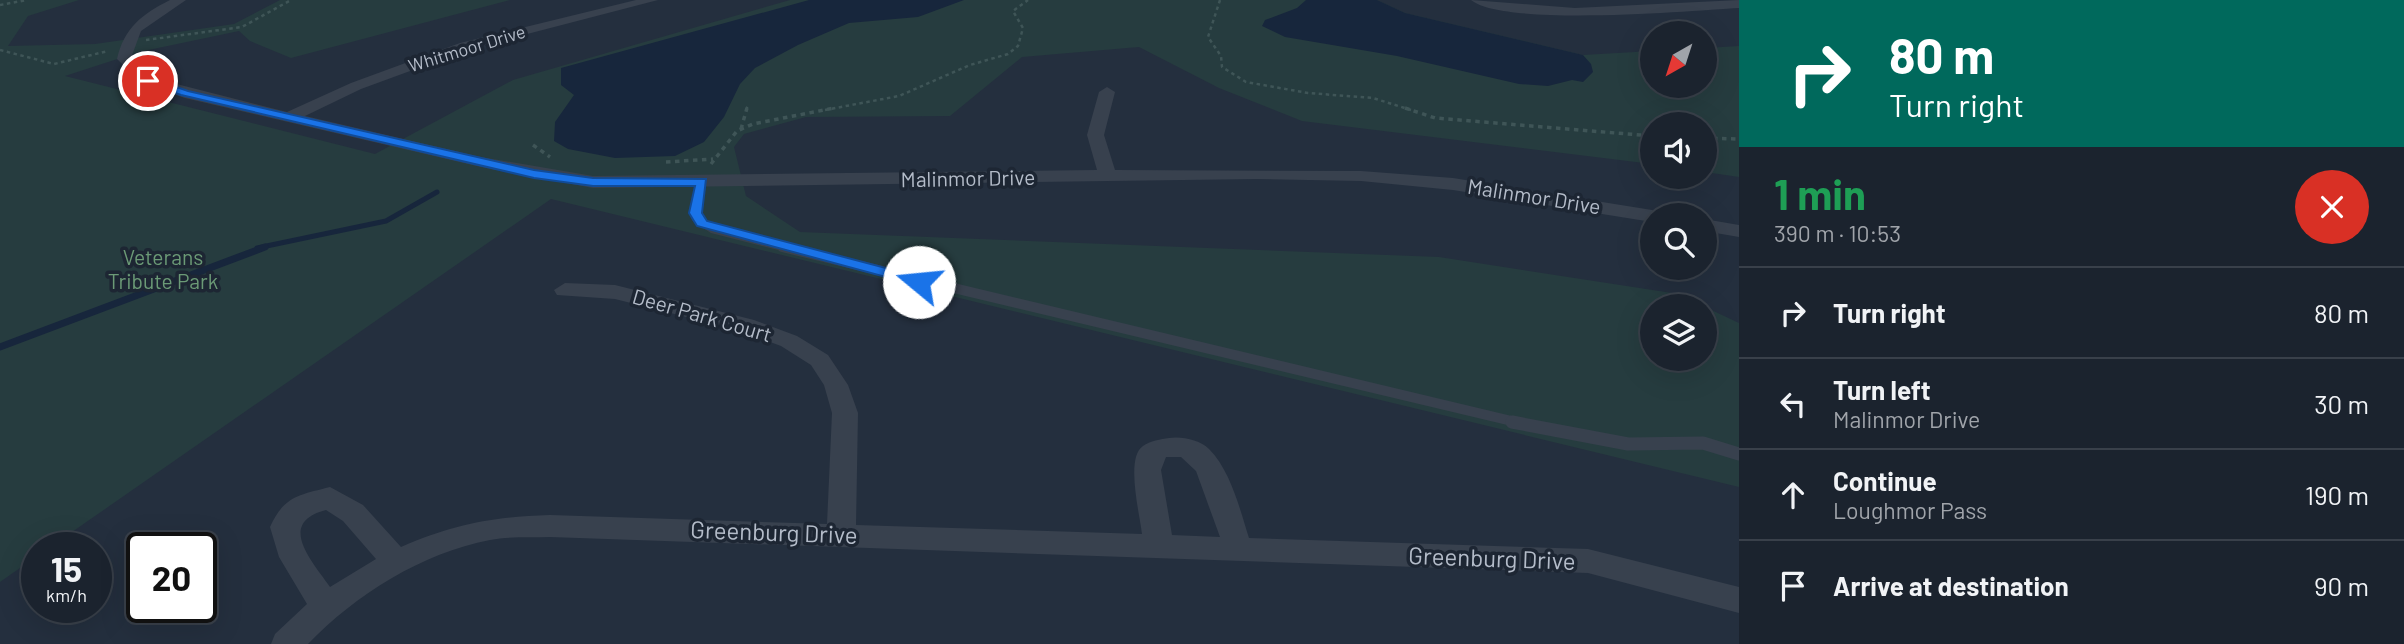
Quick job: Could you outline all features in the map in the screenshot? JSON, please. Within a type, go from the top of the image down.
[{"type":"street","points":[[180,0],[148,17],[129,35],[124,59],[141,76],[158,85],[289,117]]},
{"type":"street","name":"Whitmoor Drive","points":[[289,117],[356,86],[465,46],[652,0]]},
{"type":"street","points":[[1477,0],[1532,10],[1739,4]]},
{"type":"street","points":[[1607,0],[1626,9]]},
{"type":"street","points":[[1107,92],[1093,144],[1110,178]]},
{"type":"street","name":"Malinmor Drive","points":[[289,117],[534,174],[593,182],[1110,178],[1256,174],[1361,176],[1453,184],[1640,214]]},
{"type":"street","points":[[1717,227],[1739,231]]},
{"type":"street","name":"Deer Park Court","points":[[565,290],[615,292],[746,325],[789,341],[820,360],[836,385],[845,413],[841,536]]},
{"type":"street","points":[[1159,548],[1147,470],[1151,453],[1164,446],[1181,447],[1199,454],[1213,480],[1239,551]]},
{"type":"street","points":[[327,608],[293,555],[283,531],[286,517],[304,502],[330,498],[353,513],[394,561]]},
{"type":"street","name":"Greenburg Drive","points":[[287,644],[306,622],[394,561],[493,529],[607,526],[1239,551],[1588,561],[1739,600]]},
{"type":"lane","points":[[702,182],[696,218],[713,229],[931,285],[1560,433],[1628,444],[1703,443],[1739,454]]},
{"type":"path","points":[[0,5],[27,0]]},
{"type":"path","points":[[0,51],[54,64],[126,46],[257,22],[269,10],[291,0]]},
{"type":"path","points":[[741,130],[813,111],[899,96],[970,65],[1008,54],[1018,46],[1023,27],[1013,11],[1028,0]]},
{"type":"path","points":[[1220,0],[1208,37],[1222,55],[1222,67],[1246,82],[1308,93],[1373,98],[1434,118],[1640,135]]},
{"type":"path","points":[[702,182],[714,159],[741,130],[748,105]]},
{"type":"path","points":[[1717,138],[1739,139]]},
{"type":"path","points":[[533,145],[551,158],[540,159]]},
{"type":"path","points":[[663,162],[714,159]]},
{"type":"green space","name":"Veterans Tribute Park","points":[[0,0],[79,0],[28,16],[8,46],[95,44],[234,24],[280,0],[510,0],[291,58],[250,41],[239,31],[139,52],[65,76],[375,154],[513,80],[790,0],[1377,0],[1405,13],[1583,55],[1640,52],[1640,98],[1717,98],[1717,47],[1739,46],[1739,177],[1717,174],[1717,112],[1640,112],[1640,163],[1302,121],[1219,88],[1139,47],[1022,57],[950,116],[806,117],[744,134],[734,147],[746,196],[800,232],[1439,257],[1672,293],[1674,294],[1640,294],[1640,371],[1717,371],[1717,313],[1739,323],[1739,487],[551,199],[72,532],[21,532],[21,567],[0,582]]},
{"type":"water","points":[[809,0],[964,0],[918,17],[849,23],[798,45],[755,68],[740,84],[724,117],[704,142],[675,156],[615,158],[568,149],[554,141],[555,122],[574,95],[561,85],[561,68]]},
{"type":"water","points":[[1306,0],[1377,0],[1405,13],[1583,55],[1591,64],[1593,72],[1583,82],[1572,80],[1548,86],[1519,84],[1397,56],[1285,37],[1262,26],[1265,20],[1297,8]]},
{"type":"waterway","points":[[257,248],[386,221],[437,192]]},
{"type":"waterway","points":[[0,347],[265,247]]},
{"type":"route","points":[[148,81],[185,93],[534,174],[593,182],[702,182],[696,218],[713,229],[919,282]]}]
